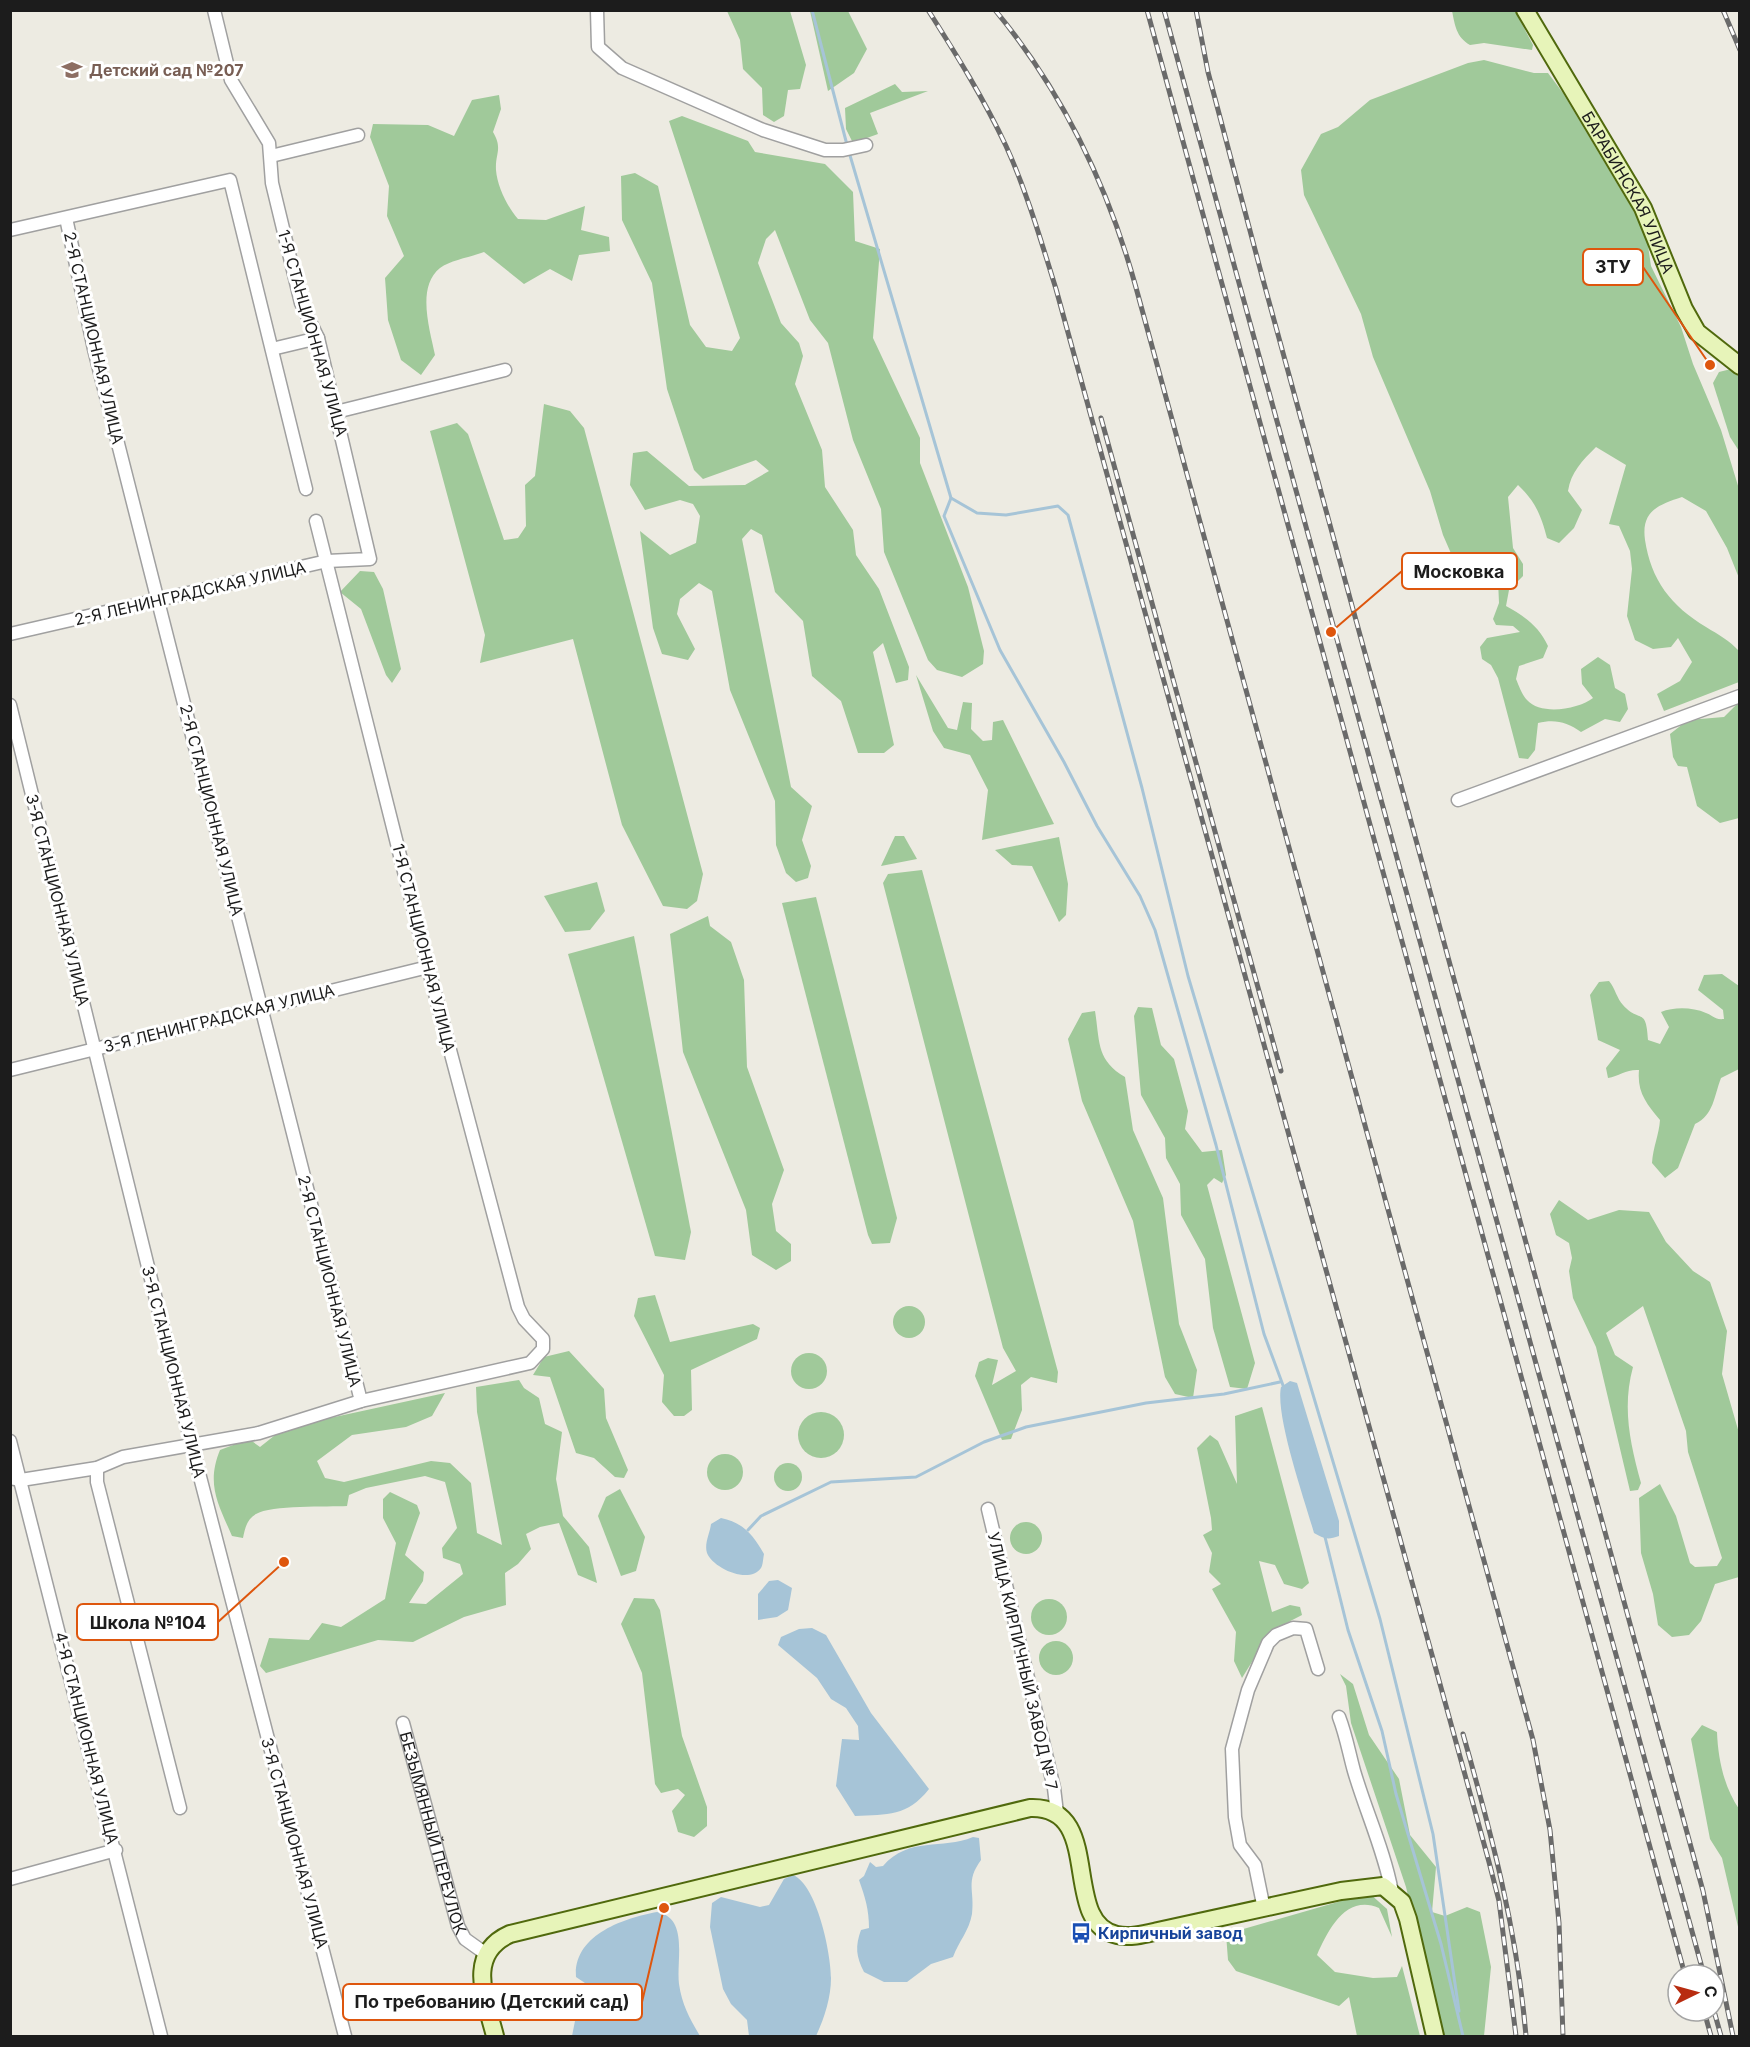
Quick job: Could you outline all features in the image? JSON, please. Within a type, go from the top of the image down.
[{"type":"street","name":"1-Я СТАНЦИОННАЯ УЛИЦА","points":[[214,10],[231,80],[269,143],[272,183],[301,303],[318,338],[370,560]]},
{"type":"street","points":[[597,10],[598,47],[622,68],[701,105],[806,145],[825,150],[843,150],[866,145]]},
{"type":"street","name":"БАРАБИНСКАЯ УЛИЦА","points":[[1525,10],[1643,208],[1684,309],[1697,332],[1740,366]]},
{"type":"street","points":[[271,156],[358,135]]},
{"type":"street","points":[[10,230],[230,180],[306,489]]},
{"type":"street","name":"2-Я СТАНЦИОННАЯ УЛИЦА","points":[[66,218],[94,348],[361,1401]]},
{"type":"street","points":[[272,349],[318,338]]},
{"type":"street","points":[[336,412],[505,370]]},
{"type":"street","name":"1-Я СТАНЦИОННАЯ УЛИЦА","points":[[316,521],[428,967],[518,1307],[524,1320],[543,1340],[543,1349],[530,1362],[361,1401]]},
{"type":"street","name":"2-Я ЛЕНИНГРАДСКАЯ УЛИЦА","points":[[10,634],[159,602],[327,561],[370,560]]},
{"type":"street","points":[[1458,800],[1740,696]]},
{"type":"street","name":"3-Я СТАНЦИОННАЯ УЛИЦА","points":[[10,705],[192,1446],[345,2037]]},
{"type":"street","name":"3-Я ЛЕНИНГРАДСКАЯ УЛИЦА","points":[[10,1070],[428,967]]},
{"type":"street","points":[[16,1479],[97,1468],[123,1457],[259,1433],[361,1401]]},
{"type":"street","name":"4-Я СТАНЦИОННАЯ УЛИЦА","points":[[10,1440],[16,1479],[116,1850],[161,2037]]},
{"type":"street","points":[[97,1468],[98,1482],[180,1808]]},
{"type":"street","name":"УЛИЦА КИРПИЧНЫЙ ЗАВОД № 7","points":[[988,1509],[1052,1776],[1057,1813]]},
{"type":"street","points":[[1264,1909],[1255,1865],[1240,1845],[1235,1817],[1232,1749],[1248,1690],[1268,1643],[1276,1635],[1293,1628],[1306,1629],[1318,1669]]},
{"type":"street","points":[[1339,1717],[1388,1869],[1392,1892]]},
{"type":"street","name":"БЕЗЫМЯННЫЙ ПЕРЕУЛОК","points":[[403,1723],[459,1926],[465,1939],[486,1954]]},
{"type":"street","points":[[495,2037],[482,1979],[486,1954],[500,1938],[520,1931],[1030,1808],[1043,1807],[1057,1813],[1072,1831],[1090,1909],[1096,1922],[1105,1930],[1117,1935],[1134,1936],[1371,1885],[1383,1886],[1402,1902],[1408,1919],[1435,2037]]},
{"type":"street","points":[[10,1879],[116,1850]]},
{"type":"green space","points":[[727,11],[790,11],[806,65],[800,89],[788,90],[784,116],[774,122],[763,115],[762,88],[743,69],[740,40]]},
{"type":"green space","points":[[810,11],[848,11],[867,49],[854,73],[828,91]]},
{"type":"green space","points":[[1452,11],[1515,11],[1533,45],[1532,50],[1484,43],[1470,45],[1459,34]]},
{"type":"green space","points":[[1484,60],[1534,73],[1548,73],[1563,93],[1646,232],[1651,266],[1681,327],[1693,364],[1721,430],[1739,489],[1739,578],[1727,548],[1706,511],[1682,497],[1659,506],[1646,522],[1644,530],[1648,554],[1652,568],[1665,591],[1694,619],[1739,651],[1739,682],[1664,711],[1657,694],[1680,681],[1692,662],[1678,638],[1671,647],[1653,649],[1635,640],[1627,616],[1632,569],[1630,551],[1619,526],[1609,524],[1626,465],[1596,447],[1582,462],[1574,472],[1568,491],[1582,510],[1574,528],[1559,543],[1547,538],[1537,509],[1518,485],[1508,497],[1513,548],[1523,564],[1523,576],[1509,590],[1506,606],[1530,622],[1548,646],[1543,658],[1519,666],[1516,679],[1522,693],[1533,705],[1541,708],[1570,708],[1587,702],[1593,698],[1582,684],[1581,669],[1598,657],[1610,665],[1615,688],[1625,694],[1628,709],[1620,722],[1605,719],[1581,732],[1561,722],[1538,723],[1535,750],[1528,759],[1519,758],[1498,678],[1491,665],[1482,659],[1480,647],[1487,638],[1520,632],[1513,626],[1496,625],[1493,619],[1499,603],[1498,580],[1465,576],[1453,558],[1443,535],[1430,491],[1373,357],[1361,314],[1304,195],[1301,170],[1321,134],[1338,127],[1370,100],[1468,63]]},
{"type":"green space","points":[[895,84],[902,92],[928,91],[870,113],[878,134],[853,143],[846,129],[845,108]]},
{"type":"green space","points":[[499,95],[501,109],[493,132],[498,147],[496,170],[501,190],[514,214],[518,219],[546,220],[585,206],[581,230],[609,237],[610,251],[579,255],[572,281],[550,269],[524,284],[484,252],[440,268],[428,286],[427,297],[428,321],[435,355],[421,375],[401,360],[388,320],[385,278],[404,256],[387,216],[389,186],[370,137],[373,124],[428,125],[454,136],[472,100]]},
{"type":"green space","points":[[682,116],[748,141],[755,152],[825,164],[853,192],[855,241],[880,249],[873,338],[920,438],[920,463],[968,587],[984,651],[983,664],[962,677],[937,670],[928,660],[884,552],[881,509],[853,440],[828,343],[810,320],[775,230],[766,239],[758,263],[781,323],[799,343],[803,356],[795,384],[822,450],[825,487],[853,530],[856,555],[879,589],[909,667],[908,680],[896,683],[883,643],[873,652],[894,745],[884,753],[858,753],[841,701],[812,676],[803,621],[775,592],[762,535],[751,529],[742,539],[791,787],[812,806],[802,840],[811,866],[808,878],[796,882],[786,873],[776,845],[775,801],[730,690],[712,591],[699,583],[680,599],[677,614],[695,649],[688,660],[662,654],[653,628],[640,531],[670,555],[696,543],[700,516],[693,504],[680,500],[645,510],[630,485],[633,453],[647,451],[689,486],[745,485],[769,471],[756,460],[703,479],[694,470],[667,389],[652,283],[622,220],[621,176],[635,173],[658,186],[690,325],[706,347],[732,351],[740,338],[669,121]]},
{"type":"green space","points":[[1731,369],[1739,376],[1739,451],[1730,437],[1713,383],[1719,372]]},
{"type":"green space","points":[[544,404],[570,411],[584,428],[703,874],[697,901],[687,909],[663,906],[622,825],[573,639],[480,663],[485,635],[430,431],[457,423],[468,434],[504,540],[518,538],[526,526],[525,485],[535,476]]},
{"type":"green space","points":[[360,571],[374,572],[383,589],[401,669],[392,683],[386,675],[361,609],[340,592]]},
{"type":"green space","points":[[916,675],[948,728],[957,730],[963,702],[972,703],[971,729],[983,741],[992,740],[993,722],[1003,720],[1054,824],[982,840],[988,790],[970,755],[944,748],[933,731]]},
{"type":"green space","points":[[1739,702],[1739,818],[1720,823],[1697,806],[1687,767],[1678,766],[1673,757],[1670,734],[1688,720],[1724,717]]},
{"type":"green space","points":[[895,836],[904,836],[917,859],[881,866]]},
{"type":"green space","points":[[1059,837],[1068,884],[1066,915],[1059,922],[1032,866],[1012,865],[995,850]]},
{"type":"green space","points":[[922,870],[1058,1372],[1057,1383],[1031,1377],[1021,1385],[1022,1410],[1011,1439],[1002,1440],[975,1376],[979,1362],[988,1358],[998,1360],[992,1385],[1016,1371],[1003,1348],[883,883],[888,874]]},
{"type":"green space","points":[[597,882],[605,911],[590,930],[565,932],[544,896]]},
{"type":"green space","points":[[816,897],[897,1218],[890,1243],[872,1244],[868,1235],[782,903]]},
{"type":"green space","points":[[708,916],[710,926],[731,942],[744,980],[747,1067],[784,1170],[772,1204],[776,1231],[791,1244],[791,1261],[776,1270],[752,1255],[746,1210],[683,1052],[670,934]]},
{"type":"green space","points":[[634,936],[691,1232],[685,1260],[655,1256],[568,954]]},
{"type":"green space","points":[[1722,974],[1739,986],[1739,1069],[1721,1078],[1710,1110],[1695,1124],[1678,1168],[1665,1178],[1652,1163],[1660,1120],[1641,1091],[1639,1070],[1608,1078],[1606,1068],[1620,1050],[1598,1040],[1590,995],[1599,982],[1609,981],[1623,1005],[1644,1019],[1648,1040],[1660,1044],[1669,1027],[1661,1012],[1683,1008],[1724,1019],[1723,1010],[1698,990],[1704,975]]},
{"type":"green space","points":[[1138,1007],[1152,1008],[1161,1045],[1174,1059],[1188,1111],[1185,1129],[1202,1152],[1222,1150],[1226,1175],[1222,1183],[1214,1178],[1207,1185],[1255,1363],[1247,1389],[1230,1387],[1213,1328],[1205,1259],[1181,1215],[1180,1184],[1166,1158],[1165,1138],[1141,1095],[1134,1016]]},
{"type":"green space","points":[[1095,1011],[1101,1049],[1109,1064],[1125,1077],[1133,1130],[1163,1198],[1179,1324],[1197,1370],[1193,1398],[1175,1394],[1165,1377],[1133,1221],[1082,1101],[1068,1039],[1082,1013]]},
{"type":"green space","points":[[1559,1200],[1588,1220],[1619,1210],[1649,1212],[1666,1242],[1693,1271],[1710,1282],[1727,1331],[1722,1374],[1739,1433],[1739,1577],[1715,1584],[1701,1621],[1689,1635],[1672,1637],[1658,1625],[1653,1594],[1641,1553],[1639,1498],[1660,1484],[1676,1516],[1690,1563],[1695,1567],[1717,1566],[1722,1558],[1688,1452],[1686,1431],[1643,1306],[1606,1333],[1615,1355],[1633,1367],[1628,1411],[1641,1483],[1638,1490],[1630,1491],[1596,1347],[1573,1298],[1569,1271],[1572,1258],[1569,1243],[1556,1235],[1550,1214]]},
{"type":"green space","points":[[655,1295],[670,1342],[753,1324],[760,1328],[757,1339],[691,1370],[692,1410],[684,1416],[674,1416],[662,1402],[664,1375],[634,1316],[638,1298]]},
{"type":"green space","points":[[909,1306],[921,1310],[925,1322],[921,1334],[909,1338],[897,1334],[893,1322],[897,1310]]},
{"type":"green space","points":[[569,1351],[604,1389],[606,1418],[628,1470],[624,1478],[615,1477],[594,1458],[576,1453],[550,1377],[533,1375],[544,1357]]},
{"type":"green space","points":[[809,1353],[821,1359],[827,1371],[821,1383],[809,1389],[797,1383],[791,1371],[797,1359]]},
{"type":"green space","points":[[519,1380],[524,1388],[539,1398],[545,1424],[562,1432],[556,1479],[563,1516],[589,1547],[597,1583],[578,1575],[559,1523],[540,1527],[526,1534],[531,1549],[518,1564],[505,1573],[506,1605],[464,1617],[413,1642],[378,1640],[266,1673],[260,1666],[269,1638],[309,1640],[322,1623],[341,1627],[385,1599],[396,1543],[383,1518],[383,1499],[390,1492],[417,1505],[420,1513],[405,1555],[424,1572],[423,1581],[409,1603],[426,1604],[463,1574],[460,1564],[443,1558],[442,1548],[457,1528],[445,1482],[425,1476],[366,1488],[349,1495],[347,1506],[263,1511],[250,1518],[243,1538],[232,1536],[218,1504],[214,1484],[214,1473],[220,1450],[249,1439],[260,1447],[284,1428],[445,1393],[432,1416],[406,1427],[352,1435],[317,1461],[325,1478],[344,1482],[431,1461],[450,1463],[471,1483],[477,1533],[502,1545],[477,1412],[476,1387]]},
{"type":"green space","points":[[1262,1407],[1309,1583],[1302,1589],[1284,1584],[1275,1565],[1259,1561],[1272,1612],[1290,1605],[1300,1607],[1302,1615],[1271,1631],[1242,1678],[1234,1661],[1236,1632],[1212,1589],[1221,1584],[1209,1572],[1212,1553],[1203,1535],[1212,1530],[1211,1518],[1197,1448],[1210,1435],[1218,1441],[1237,1484],[1235,1416]]},
{"type":"green space","points":[[821,1412],[837,1419],[844,1435],[837,1451],[821,1458],[805,1451],[798,1435],[805,1419]]},
{"type":"green space","points":[[725,1454],[738,1459],[743,1472],[738,1485],[725,1490],[712,1485],[707,1472],[712,1459]]},
{"type":"green space","points":[[788,1463],[798,1467],[802,1477],[798,1487],[788,1491],[778,1487],[774,1477],[778,1467]]},
{"type":"green space","points":[[620,1489],[645,1537],[636,1571],[621,1576],[598,1516],[606,1497]]},
{"type":"green space","points":[[1026,1522],[1037,1527],[1042,1538],[1037,1549],[1026,1554],[1015,1549],[1010,1538],[1015,1527]]},
{"type":"green space","points":[[634,1598],[654,1599],[660,1610],[682,1736],[707,1807],[707,1826],[694,1837],[678,1832],[672,1811],[685,1795],[678,1789],[661,1793],[655,1784],[642,1673],[621,1624]]},
{"type":"green space","points":[[1049,1599],[1062,1604],[1067,1617],[1062,1630],[1049,1635],[1036,1630],[1031,1617],[1036,1604]]},
{"type":"green space","points":[[1056,1641],[1068,1646],[1073,1658],[1068,1670],[1056,1675],[1044,1670],[1039,1658],[1044,1646]]},
{"type":"green space","points":[[1340,1674],[1353,1684],[1369,1735],[1399,1779],[1410,1835],[1436,1867],[1432,1912],[1445,1916],[1467,1907],[1480,1912],[1491,1967],[1484,2036],[1441,2036],[1406,1887],[1351,1723],[1346,1686]]},
{"type":"green space","points":[[1702,1725],[1717,1732],[1723,1772],[1729,1791],[1739,1809],[1739,1931],[1722,1858],[1710,1839],[1691,1739]]},
{"type":"green space","points":[[1369,1893],[1387,1909],[1392,1937],[1379,1908],[1367,1905],[1357,1906],[1348,1910],[1333,1925],[1317,1955],[1335,1972],[1373,1978],[1397,1977],[1402,1966],[1420,2036],[1357,2036],[1349,1997],[1339,2006],[1236,1971],[1228,1960],[1226,1934]]},
{"type":"water","points":[[1290,1381],[1297,1383],[1339,1521],[1339,1536],[1326,1538],[1314,1533],[1282,1418],[1281,1387]]},
{"type":"water","points":[[721,1518],[742,1527],[760,1547],[764,1554],[763,1564],[755,1573],[740,1575],[724,1569],[716,1564],[707,1553],[711,1524]]},
{"type":"water","points":[[778,1580],[792,1588],[788,1610],[777,1617],[758,1620],[758,1594],[769,1581]]},
{"type":"water","points":[[812,1628],[826,1635],[871,1713],[929,1789],[913,1805],[887,1814],[855,1816],[836,1786],[842,1739],[859,1740],[858,1726],[846,1708],[831,1699],[817,1678],[778,1645],[781,1637],[799,1629]]},
{"type":"water","points":[[973,1837],[979,1838],[981,1860],[972,1880],[971,1920],[953,1957],[931,1964],[907,1982],[884,1982],[864,1972],[859,1961],[857,1946],[861,1930],[869,1928],[869,1921],[859,1880],[864,1876],[870,1862],[876,1867],[883,1866],[893,1857],[915,1847],[950,1843]]},
{"type":"water","points":[[793,1875],[802,1881],[816,1905],[825,1937],[831,1978],[830,1993],[822,2023],[816,2036],[749,2036],[747,2020],[731,2004],[723,1989],[710,1927],[712,1903],[721,1897],[760,1907],[769,1905],[784,1879]]},
{"type":"water","points":[[657,1912],[674,1922],[679,1941],[680,1992],[687,2012],[700,2036],[572,2036],[576,2016],[598,1997],[594,1989],[576,1977],[577,1962],[583,1950],[603,1931],[616,1924]]},
{"type":"waterway","points":[[812,10],[847,145]]},
{"type":"waterway","points":[[849,152],[951,498],[944,516],[1000,650],[1064,762],[1097,826],[1140,896],[1155,930],[1216,1145],[1264,1334],[1284,1388]]},
{"type":"waterway","points":[[951,498],[977,513],[1006,515],[1058,506],[1068,515],[1142,788],[1188,976],[1380,1619],[1433,1834],[1459,2011]]},
{"type":"waterway","points":[[748,1530],[761,1516],[831,1482],[916,1477],[984,1442],[1026,1427],[1146,1403],[1224,1394],[1280,1382]]},
{"type":"waterway","points":[[1325,1537],[1348,1630],[1382,1731],[1396,1794],[1441,1944],[1463,2036]]},
{"type":"railway","points":[[928,10],[979,94],[1014,163],[1056,289],[1489,1862],[1499,1901],[1516,2036]]},
{"type":"railway","points":[[995,10],[1041,72],[1079,140],[1111,210],[1135,284],[1533,1740],[1550,1830],[1559,1923],[1563,2036]]},
{"type":"railway","points":[[1147,10],[1682,1963]]},
{"type":"railway","points":[[1164,10],[1701,1963]]},
{"type":"railway","points":[[1196,10],[1208,72],[1262,276],[1703,1891],[1733,2036]]},
{"type":"railway","points":[[1723,10],[1740,50]]},
{"type":"railway","points":[[1101,418],[1281,1071]]},
{"type":"railway","points":[[1463,1734],[1484,1809],[1510,1921],[1526,2036]]},
{"type":"railway","points":[[1707,2023],[1711,2036]]},
{"type":"railway","points":[[1717,2023],[1721,2036]]},
{"type":"place","name":"Детский сад №207","points":[[72,70]]},
{"type":"place","name":"ЗТУ","points":[[1710,365]]},
{"type":"place","name":"Московка","points":[[1331,632]]},
{"type":"place","name":"Школа №104","points":[[284,1562]]},
{"type":"place","name":"По требованию (Детский сад)","points":[[664,1908]]},
{"type":"place","name":"Кирпичный завод","points":[[1081,1933]]}]
